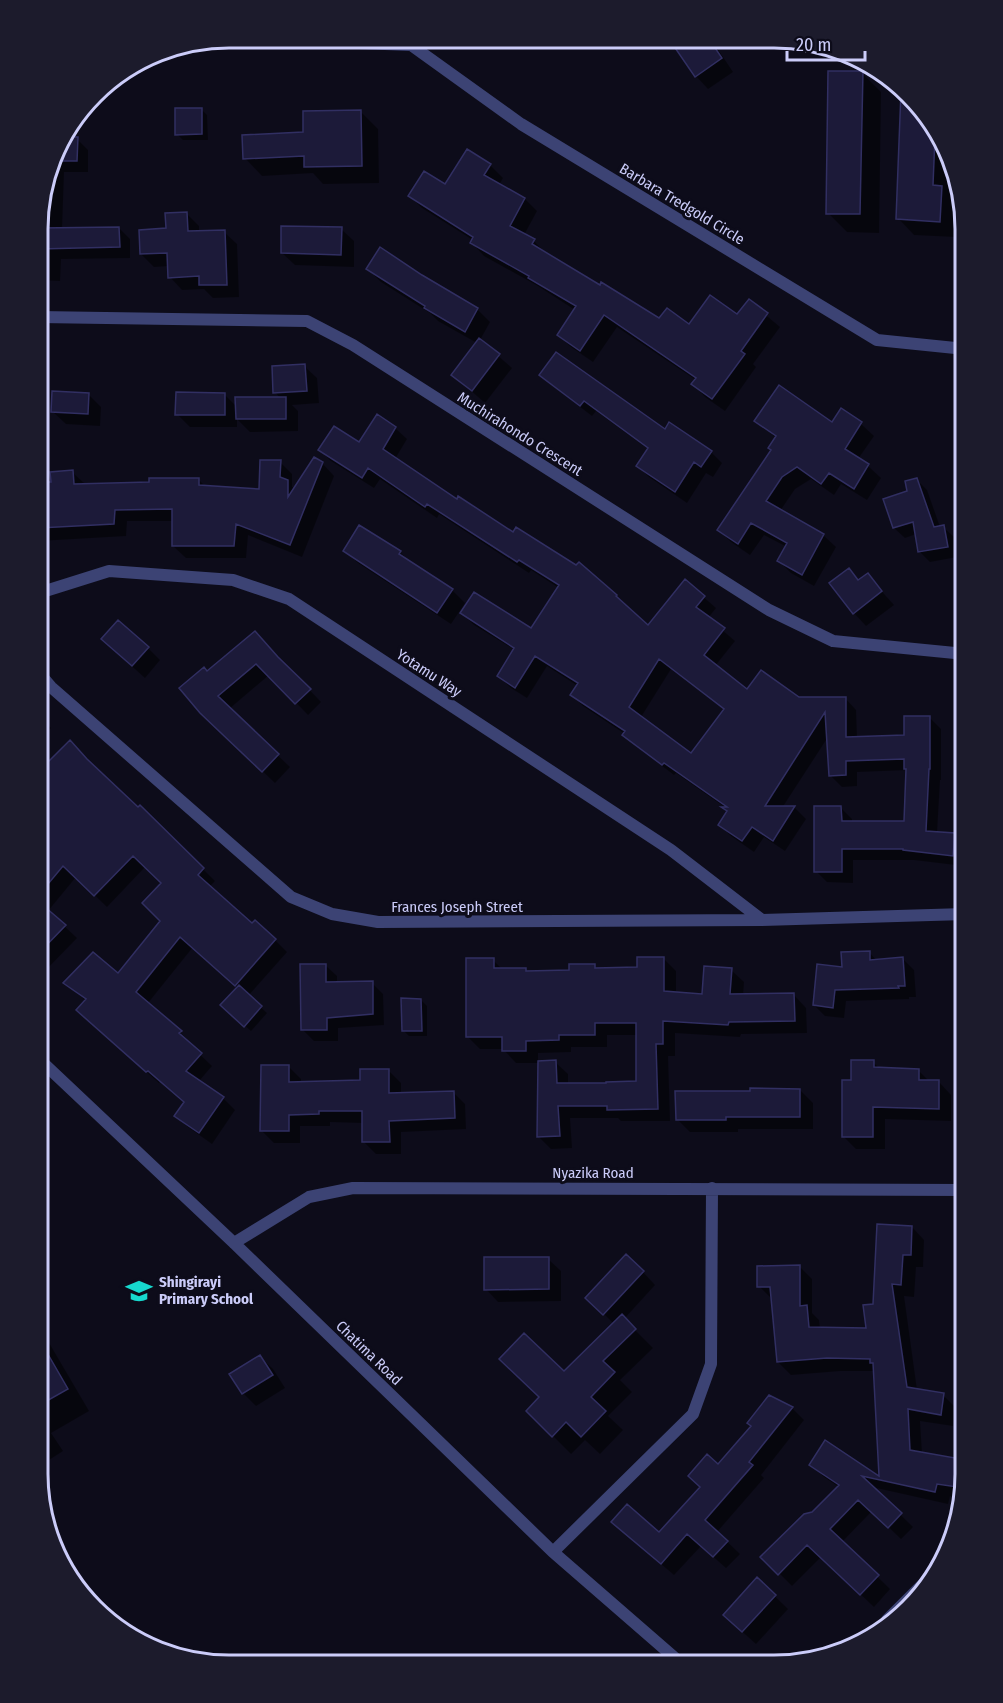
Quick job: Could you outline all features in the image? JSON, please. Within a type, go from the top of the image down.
[{"type":"street","name":"Barbara Tredgold Circle","points":[[423,48],[521,124],[878,340],[955,348]]},
{"type":"street","name":"Muchirahondo Crescent","points":[[48,317],[307,321],[353,345],[769,610],[833,641],[955,653]]},
{"type":"street","name":"Yotamu Way","points":[[48,590],[109,572],[233,580],[289,599],[671,850],[762,920]]},
{"type":"street","name":"Frances Joseph Street","points":[[48,684],[291,897],[332,914],[378,922],[762,920],[955,914]]},
{"type":"street","name":"Chatima Road","points":[[48,1067],[234,1243],[553,1552],[671,1655]]},
{"type":"street","name":"Nyazika Road","points":[[234,1243],[309,1197],[353,1188],[955,1190]]},
{"type":"street","points":[[553,1552],[693,1414],[711,1364],[712,1188]]},
{"type":"building","points":[[675,48],[715,48],[722,58],[695,77]]},
{"type":"building","points":[[828,71],[862,71],[860,214],[826,214]]},
{"type":"building","points":[[901,100],[918,119],[931,139],[935,146],[933,185],[942,186],[940,222],[896,219]]},
{"type":"building","points":[[175,108],[202,108],[202,134],[175,135]]},
{"type":"building","points":[[361,110],[362,166],[304,167],[304,156],[243,159],[242,135],[303,132],[303,111]]},
{"type":"building","points":[[73,137],[78,137],[77,161],[62,161]]},
{"type":"building","points":[[467,149],[491,164],[484,175],[525,198],[510,226],[535,239],[532,244],[600,285],[601,282],[659,318],[667,308],[689,324],[710,295],[737,314],[749,299],[768,313],[741,351],[745,354],[712,399],[691,384],[696,378],[604,315],[580,351],[557,335],[576,306],[470,243],[473,237],[408,196],[424,171],[445,184]]},
{"type":"building","points":[[187,212],[188,231],[225,230],[227,285],[199,285],[199,276],[168,278],[167,253],[140,254],[139,230],[166,228],[165,213]]},
{"type":"building","points":[[281,226],[342,227],[341,255],[281,253]]},
{"type":"building","points":[[119,227],[120,247],[48,249],[48,228]]},
{"type":"building","points":[[380,247],[478,308],[465,332],[366,269]]},
{"type":"building","points":[[479,338],[500,354],[472,391],[451,375]]},
{"type":"building","points":[[556,352],[665,429],[669,422],[712,451],[701,467],[694,462],[675,492],[636,466],[648,448],[584,401],[580,406],[539,375]]},
{"type":"building","points":[[305,364],[307,391],[273,393],[272,366]]},
{"type":"building","points":[[779,385],[832,422],[841,408],[862,422],[845,449],[869,464],[854,489],[829,473],[821,484],[797,467],[782,477],[766,501],[824,534],[802,575],[777,561],[787,543],[751,523],[738,544],[717,530],[771,450],[768,448],[776,436],[754,421]]},
{"type":"building","points":[[52,391],[89,393],[88,414],[51,412]]},
{"type":"building","points":[[176,392],[225,393],[225,415],[175,415]]},
{"type":"building","points":[[235,397],[286,397],[286,419],[236,419]]},
{"type":"building","points":[[377,414],[396,427],[383,449],[457,499],[458,496],[513,532],[516,527],[576,565],[579,562],[648,625],[685,579],[705,596],[696,607],[725,628],[704,655],[747,689],[761,670],[799,697],[846,697],[846,737],[904,735],[904,716],[930,716],[930,769],[926,831],[955,833],[953,856],[903,849],[842,849],[842,872],[814,872],[814,806],[841,806],[842,821],[904,821],[906,769],[904,769],[904,759],[846,761],[846,775],[829,776],[825,712],[765,806],[795,806],[773,841],[752,827],[742,841],[718,825],[727,811],[721,807],[727,807],[664,763],[662,765],[622,735],[625,731],[570,695],[578,683],[535,656],[515,688],[497,676],[514,648],[460,613],[474,592],[531,628],[559,585],[519,560],[517,562],[427,504],[425,507],[368,468],[362,478],[318,450],[334,426],[359,442]],"holes":[[[659,659],[724,709],[691,753],[629,707]]]},
{"type":"building","points":[[314,457],[323,462],[290,545],[236,524],[234,546],[172,546],[172,509],[115,510],[114,524],[48,528],[50,472],[73,470],[74,484],[149,482],[149,478],[199,478],[199,485],[259,489],[260,460],[281,460],[280,477],[288,480],[288,497]]},
{"type":"building","points":[[917,478],[934,527],[944,525],[948,547],[918,552],[913,522],[893,528],[883,499],[907,491],[905,481]]},
{"type":"building","points":[[359,525],[401,551],[399,554],[453,589],[437,613],[343,551]]},
{"type":"building","points":[[849,568],[858,580],[868,573],[882,591],[853,614],[829,583]]},
{"type":"building","points":[[118,620],[149,647],[132,666],[101,639]]},
{"type":"building","points":[[255,631],[311,689],[295,704],[256,664],[218,696],[279,754],[262,772],[200,713],[179,688],[204,667],[207,671]]},
{"type":"building","points":[[70,740],[87,759],[138,807],[140,805],[204,868],[198,875],[252,923],[255,920],[276,939],[235,986],[180,937],[136,992],[182,1031],[179,1033],[202,1053],[186,1071],[224,1097],[199,1133],[174,1116],[184,1102],[148,1071],[146,1072],[76,1010],[86,999],[63,983],[93,952],[118,973],[160,921],[142,903],[161,883],[133,856],[94,896],[63,866],[48,884],[48,762]]},
{"type":"building","points":[[48,910],[66,925],[48,944]]},
{"type":"building","points":[[870,951],[870,960],[903,957],[905,986],[835,990],[833,1008],[813,1005],[817,964],[842,967],[841,952]]},
{"type":"building","points":[[637,957],[664,957],[664,991],[702,994],[704,966],[732,968],[730,994],[794,993],[795,1021],[729,1022],[728,1025],[663,1021],[663,1044],[656,1044],[658,1109],[607,1110],[607,1106],[558,1106],[560,1136],[537,1137],[538,1061],[556,1060],[557,1083],[636,1081],[636,1023],[595,1023],[595,1035],[559,1035],[559,1040],[526,1041],[526,1051],[502,1051],[502,1037],[466,1037],[466,958],[494,958],[494,968],[526,968],[526,971],[569,970],[569,964],[595,964],[595,968],[637,967]]},
{"type":"building","points":[[300,964],[326,964],[326,982],[373,981],[373,1014],[327,1018],[327,1030],[301,1030]]},
{"type":"building","points":[[239,985],[262,1006],[244,1027],[220,1005]]},
{"type":"building","points":[[401,998],[421,999],[422,1031],[402,1031]]},
{"type":"building","points":[[851,1060],[874,1060],[874,1067],[919,1069],[919,1080],[939,1080],[939,1109],[873,1107],[873,1137],[842,1137],[842,1080],[851,1080]]},
{"type":"building","points":[[261,1065],[289,1065],[289,1082],[360,1080],[360,1069],[389,1069],[389,1093],[454,1091],[455,1118],[389,1121],[390,1142],[362,1142],[362,1111],[319,1111],[319,1114],[289,1115],[289,1131],[260,1131]]},
{"type":"building","points":[[750,1088],[800,1089],[800,1117],[676,1120],[675,1091],[750,1091]]},
{"type":"building","points":[[877,1224],[912,1226],[911,1255],[903,1255],[901,1285],[892,1284],[907,1387],[944,1393],[941,1415],[908,1409],[910,1450],[955,1458],[955,1485],[937,1484],[935,1492],[862,1476],[902,1513],[888,1528],[858,1500],[830,1529],[879,1575],[860,1595],[807,1545],[778,1575],[760,1557],[804,1514],[812,1512],[839,1485],[809,1465],[825,1440],[879,1476],[873,1363],[870,1363],[870,1359],[827,1358],[777,1362],[770,1287],[757,1287],[757,1266],[800,1265],[800,1306],[807,1305],[809,1327],[866,1328],[863,1305],[873,1304]]},
{"type":"building","points":[[626,1254],[644,1271],[603,1315],[585,1298]]},
{"type":"building","points":[[484,1257],[549,1257],[549,1289],[484,1290]]},
{"type":"building","points":[[622,1314],[636,1329],[603,1361],[615,1372],[591,1397],[606,1411],[581,1437],[566,1422],[552,1437],[526,1411],[539,1397],[499,1359],[524,1333],[564,1371]]},
{"type":"building","points":[[48,1354],[68,1389],[48,1400]]},
{"type":"building","points":[[260,1355],[273,1375],[242,1394],[229,1374]]},
{"type":"building","points":[[769,1395],[793,1407],[749,1462],[753,1465],[705,1520],[728,1541],[713,1557],[687,1534],[661,1564],[611,1522],[627,1504],[659,1532],[700,1487],[688,1476],[707,1454],[718,1464],[751,1426],[747,1423]]},
{"type":"building","points":[[757,1577],[776,1595],[742,1632],[723,1615]]},
{"type":"place","name":"Shingirayi Primary School","points":[[139,1291]]}]
